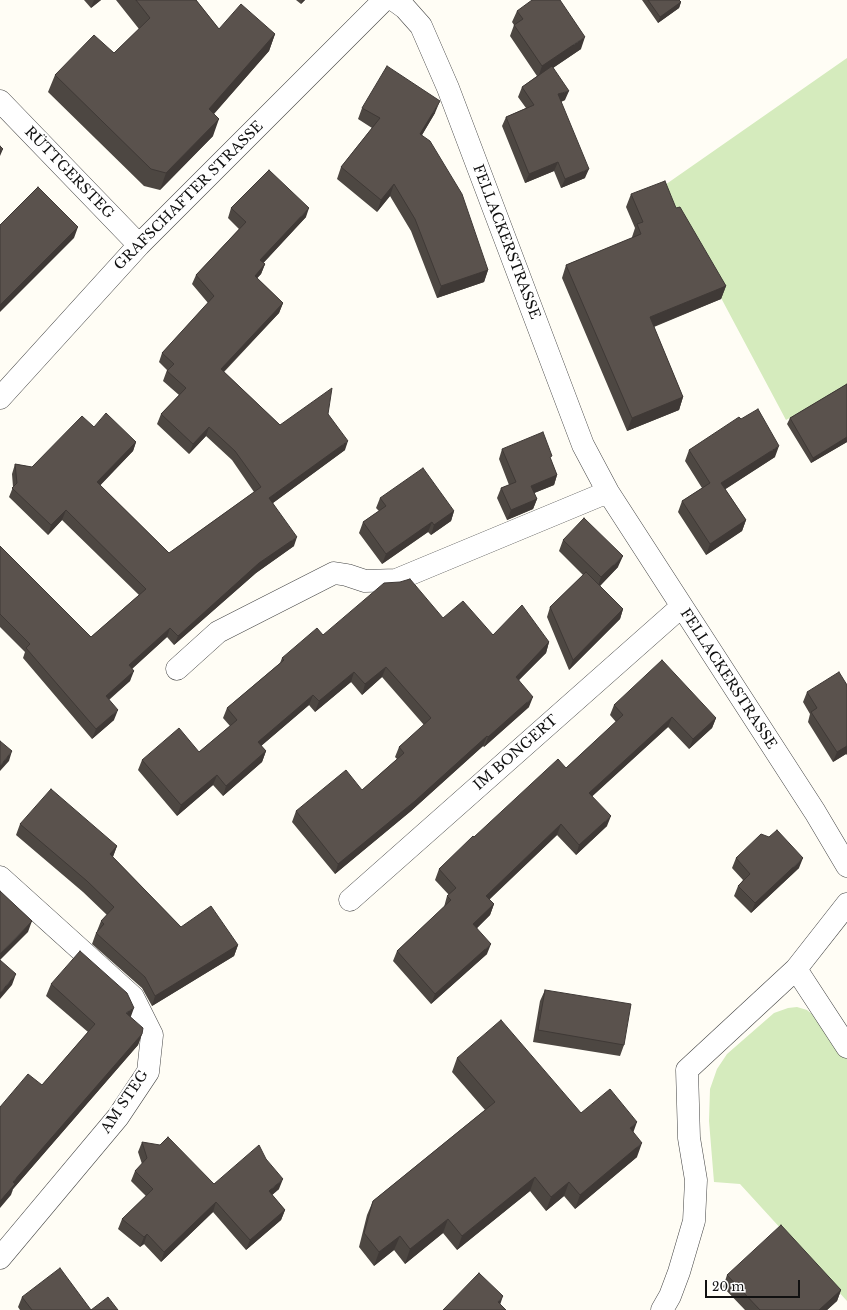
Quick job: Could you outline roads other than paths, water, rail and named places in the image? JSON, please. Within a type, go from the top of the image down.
[{"type":"street","name":"GRAFSCHAFTER STRASSE","points":[[0,398],[139,245],[384,0]]},
{"type":"street","name":"FELLACKERSTRASSE","points":[[394,0],[405,8],[421,26],[448,88],[583,445],[608,492],[815,812],[847,866]]},
{"type":"street","name":"RÜTTGERSTEG","points":[[0,101],[139,245]]},
{"type":"street","points":[[178,669],[218,632],[334,573],[347,575],[365,581],[396,580],[608,492]]},
{"type":"street","name":"IM BONGERT","points":[[350,900],[681,607]]},
{"type":"street","name":"AM STEG","points":[[0,877],[133,997],[152,1035],[148,1072],[118,1117],[0,1258]]},
{"type":"street","points":[[662,1310],[670,1296],[679,1272],[694,1221],[696,1180],[690,1138],[687,1070],[796,969],[847,904]]},
{"type":"street","points":[[796,969],[847,1047]]}]
